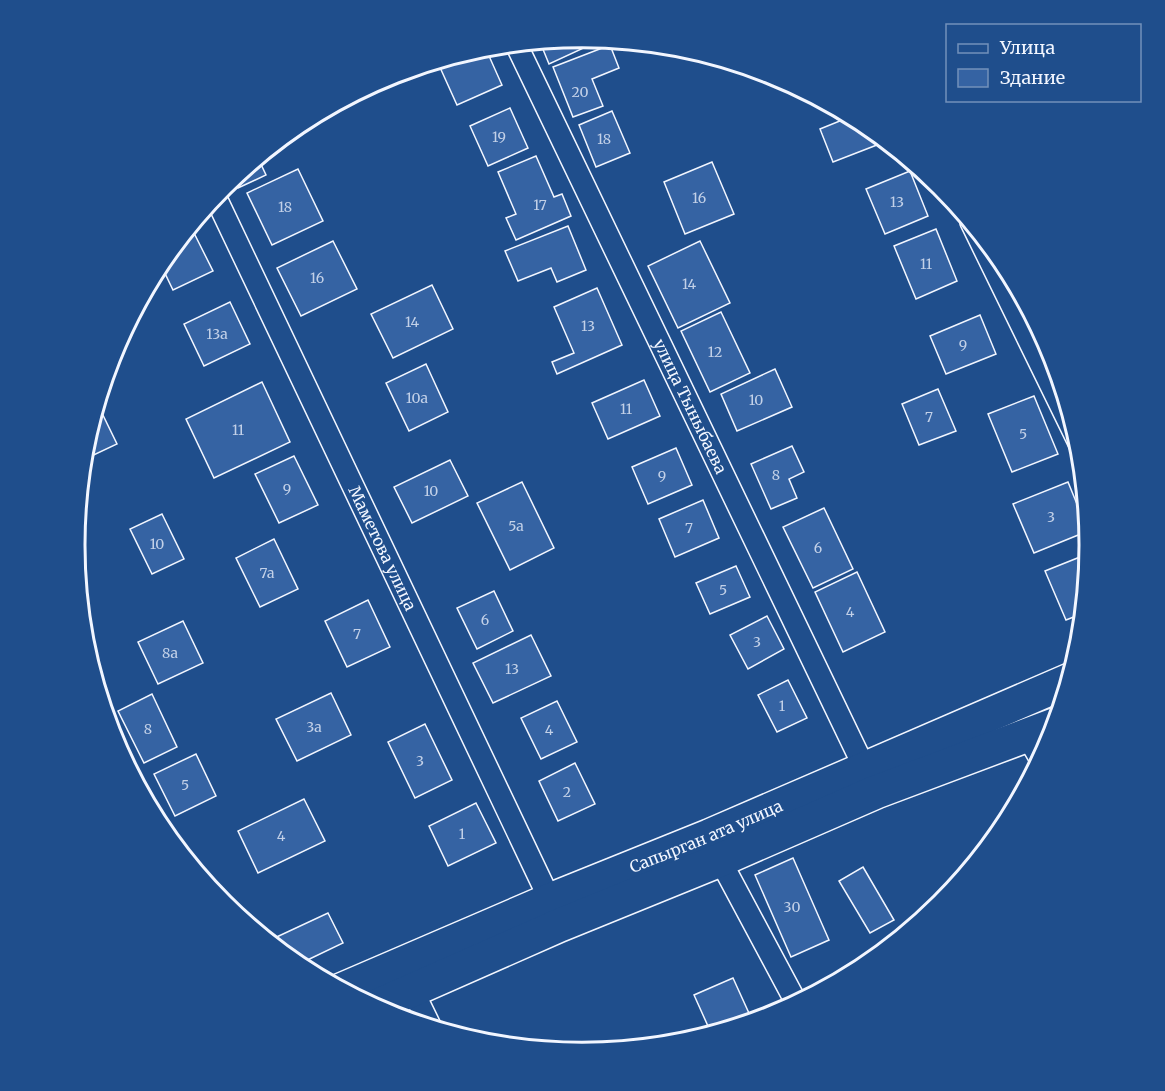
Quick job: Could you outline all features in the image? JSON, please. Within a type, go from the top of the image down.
[{"type":"main road","name":"Сапырган ата улица","points":[[351,986],[550,900],[709,836],[1060,684]]},
{"type":"main road","name":"Сапырган ата улица","points":[[385,1002],[560,925],[720,860],[876,792],[1040,741]]},
{"type":"street","name":"улица Тыныбаева","points":[[520,52],[865,769]]},
{"type":"street","name":"Маметова улица","points":[[220,205],[550,900]]},
{"type":"street","points":[[990,261],[1058,400]]},
{"type":"street","points":[[720,860],[793,996]]},
{"type":"street","points":[[412,989],[426,1018]]},
{"type":"building","points":[[584,48],[549,64],[543,50]]},
{"type":"building","points":[[601,49],[612,49],[619,68],[592,79],[603,106],[573,117],[553,67]]},
{"type":"building","points":[[490,57],[502,85],[457,105],[441,69]]},
{"type":"building","points":[[510,108],[528,148],[488,166],[470,126]]},
{"type":"building","points":[[612,111],[630,153],[596,167],[579,125]]},
{"type":"building","points":[[840,121],[877,145],[833,162],[820,129]]},
{"type":"building","points":[[536,156],[554,197],[562,194],[571,216],[516,240],[506,218],[516,214],[498,172]]},
{"type":"building","points":[[712,162],[734,214],[685,234],[664,182]]},
{"type":"building","points":[[261,165],[266,175],[238,188],[254,171]]},
{"type":"building","points":[[298,169],[323,221],[272,245],[247,193]]},
{"type":"building","points":[[910,171],[928,216],[885,234],[866,189]]},
{"type":"building","points":[[568,226],[586,270],[557,282],[551,268],[518,281],[505,251]]},
{"type":"building","points":[[936,229],[957,281],[916,299],[894,246]]},
{"type":"building","points":[[195,234],[213,271],[173,290],[166,275]]},
{"type":"building","points":[[333,241],[357,289],[301,316],[277,268]]},
{"type":"building","points":[[700,241],[730,303],[678,328],[648,266]]},
{"type":"building","points":[[432,285],[453,329],[393,358],[371,314]]},
{"type":"building","points":[[597,288],[622,345],[557,374],[552,362],[574,353],[554,307]]},
{"type":"building","points":[[230,302],[250,344],[204,366],[184,324]]},
{"type":"building","points":[[721,312],[750,373],[710,392],[681,331]]},
{"type":"building","points":[[980,315],[996,354],[946,374],[930,336]]},
{"type":"building","points":[[426,364],[448,412],[409,431],[386,383]]},
{"type":"building","points":[[775,369],[792,407],[737,431],[721,394]]},
{"type":"building","points":[[644,380],[660,416],[608,439],[592,403]]},
{"type":"building","points":[[262,382],[290,442],[214,478],[186,419]]},
{"type":"building","points":[[938,389],[956,431],[919,445],[902,404]]},
{"type":"building","points":[[1034,396],[1058,454],[1012,472],[988,414]]},
{"type":"building","points":[[103,415],[117,444],[94,455]]},
{"type":"building","points":[[792,446],[804,472],[789,479],[797,498],[771,509],[751,464]]},
{"type":"building","points":[[676,448],[692,485],[648,504],[632,467]]},
{"type":"building","points":[[294,456],[318,505],[279,523],[255,474]]},
{"type":"building","points":[[450,460],[468,496],[412,523],[394,487]]},
{"type":"building","points":[[522,482],[554,548],[510,570],[477,503]]},
{"type":"building","points":[[1068,482],[1079,508],[1080,534],[1034,553],[1013,504]]},
{"type":"building","points":[[703,500],[719,538],[675,557],[659,519]]},
{"type":"building","points":[[824,508],[853,569],[813,588],[783,527]]},
{"type":"building","points":[[162,514],[184,559],[152,574],[130,529]]},
{"type":"building","points":[[274,539],[298,589],[260,607],[236,558]]},
{"type":"building","points":[[1080,557],[1075,617],[1066,620],[1045,571]]},
{"type":"building","points":[[736,566],[750,597],[710,614],[696,583]]},
{"type":"building","points":[[857,572],[885,632],[843,652],[815,592]]},
{"type":"building","points":[[494,591],[513,631],[477,649],[457,608]]},
{"type":"building","points":[[368,600],[390,647],[347,667],[325,621]]},
{"type":"building","points":[[767,616],[784,649],[748,669],[730,635]]},
{"type":"building","points":[[183,621],[203,663],[158,684],[138,642]]},
{"type":"building","points":[[531,635],[551,676],[493,703],[473,663]]},
{"type":"building","points":[[788,680],[807,718],[777,732],[758,695]]},
{"type":"building","points":[[331,693],[351,735],[297,761],[276,719]]},
{"type":"building","points":[[152,694],[177,747],[144,763],[118,711]]},
{"type":"building","points":[[557,701],[577,742],[541,759],[521,718]]},
{"type":"building","points":[[425,724],[452,780],[415,798],[388,742]]},
{"type":"building","points":[[196,754],[216,796],[175,816],[154,774]]},
{"type":"building","points":[[575,763],[595,804],[558,821],[539,781]]},
{"type":"building","points":[[304,799],[325,841],[258,873],[238,831]]},
{"type":"building","points":[[476,803],[496,843],[448,866],[429,826]]},
{"type":"building","points":[[793,858],[829,940],[791,957],[755,875]]},
{"type":"building","points":[[863,867],[894,920],[870,933],[839,881]]},
{"type":"building","points":[[328,913],[343,943],[308,960],[276,937]]},
{"type":"building","points":[[733,978],[749,1014],[708,1027],[694,995]]}]
